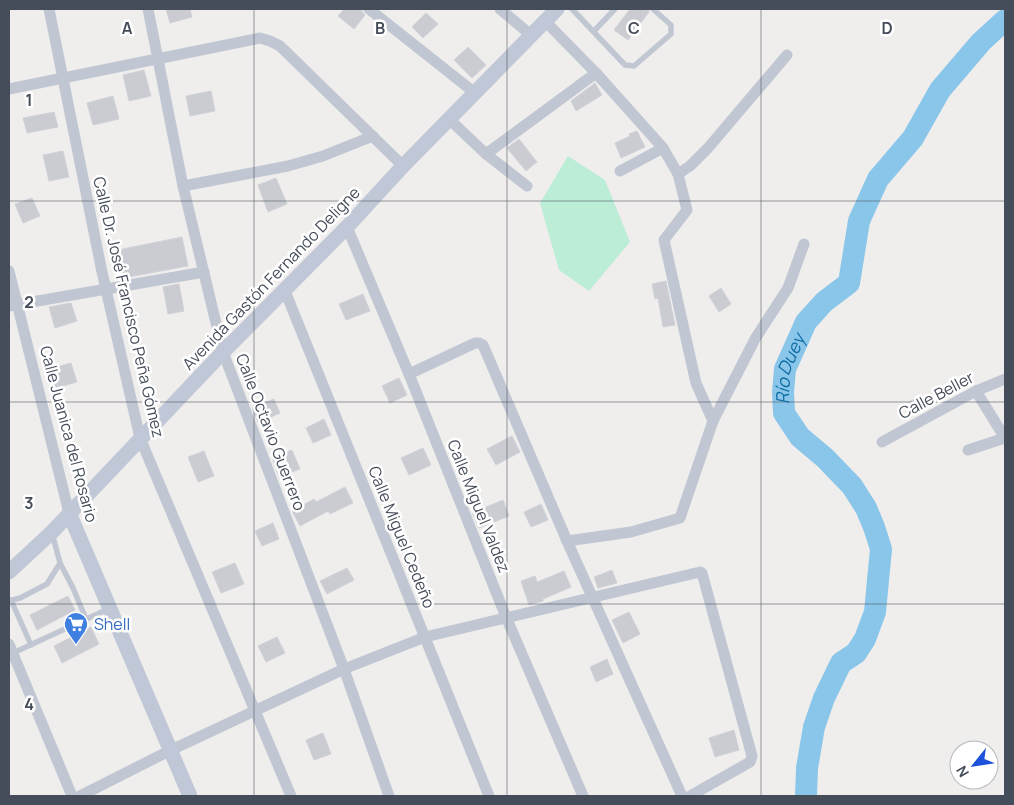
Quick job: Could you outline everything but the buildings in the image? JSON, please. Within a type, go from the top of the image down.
[{"type":"street","name":"Calle Dr. José Francisco Peña Gómez","points":[[49,9],[106,289],[140,438],[291,796]]},
{"type":"street","name":"Calle Octavio Guerrero","points":[[148,9],[183,186],[222,352],[344,669],[389,796]]},
{"type":"street","points":[[369,9],[475,93]]},
{"type":"street","points":[[500,9],[531,35]]},
{"type":"street","name":"Avenida Gastón Fernando Deligne","points":[[9,572],[52,532],[222,352],[285,291],[557,9]]},
{"type":"street","points":[[546,21],[596,73],[663,148],[678,174],[686,210],[664,240],[696,383],[713,421]]},
{"type":"street","points":[[9,89],[260,38],[280,46],[404,166]]},
{"type":"street","points":[[678,174],[690,166],[708,148],[786,55]]},
{"type":"street","points":[[486,154],[596,73]]},
{"type":"street","points":[[450,119],[486,154],[527,186]]},
{"type":"street","points":[[183,186],[288,166],[323,156],[373,136]]},
{"type":"street","points":[[620,171],[663,148]]},
{"type":"street","name":"Calle Miguel Valdez","points":[[347,227],[409,374],[506,617],[583,796]]},
{"type":"street","points":[[567,541],[631,532],[680,518],[713,421],[755,339],[788,288],[804,244]]},
{"type":"street","name":"Calle Juanica del Rosario","points":[[9,271],[12,305],[69,513],[169,751],[190,796]]},
{"type":"street","points":[[12,305],[204,272]]},
{"type":"street","name":"Calle Miguel Cedeño","points":[[285,291],[489,796]]},
{"type":"street","points":[[409,374],[476,343],[483,345],[567,541],[682,796]]},
{"type":"street","name":"Calle Beller","points":[[882,442],[976,391],[1005,379]]},
{"type":"street","points":[[968,450],[1005,438],[976,391]]},
{"type":"street","points":[[80,796],[169,751],[344,669],[425,637],[696,572],[702,573],[752,756],[750,762],[690,796]]},
{"type":"street","points":[[11,649],[72,796]]},
{"type":"lane","points":[[572,9],[625,65],[634,66],[671,34],[671,25],[653,9]]},
{"type":"lane","points":[[594,31],[615,9]]},
{"type":"lane","points":[[52,532],[60,563],[86,619]]},
{"type":"lane","points":[[31,645],[10,600],[47,584],[60,563]]},
{"type":"lane","points":[[11,649],[31,645],[109,608]]},
{"type":"green space","points":[[568,156],[605,180],[630,242],[589,291],[559,270],[540,203]]},
{"type":"waterway","name":"Río Duey","points":[[806,796],[807,768],[814,727],[824,698],[841,663],[856,653],[865,639],[875,612],[881,549],[866,508],[852,486],[825,458],[800,437],[784,413],[785,369],[806,322],[824,302],[849,283],[859,221],[878,179],[913,138],[940,90],[981,42],[1005,20]]},
{"type":"place","name":"Shell","points":[[76,645]]}]
